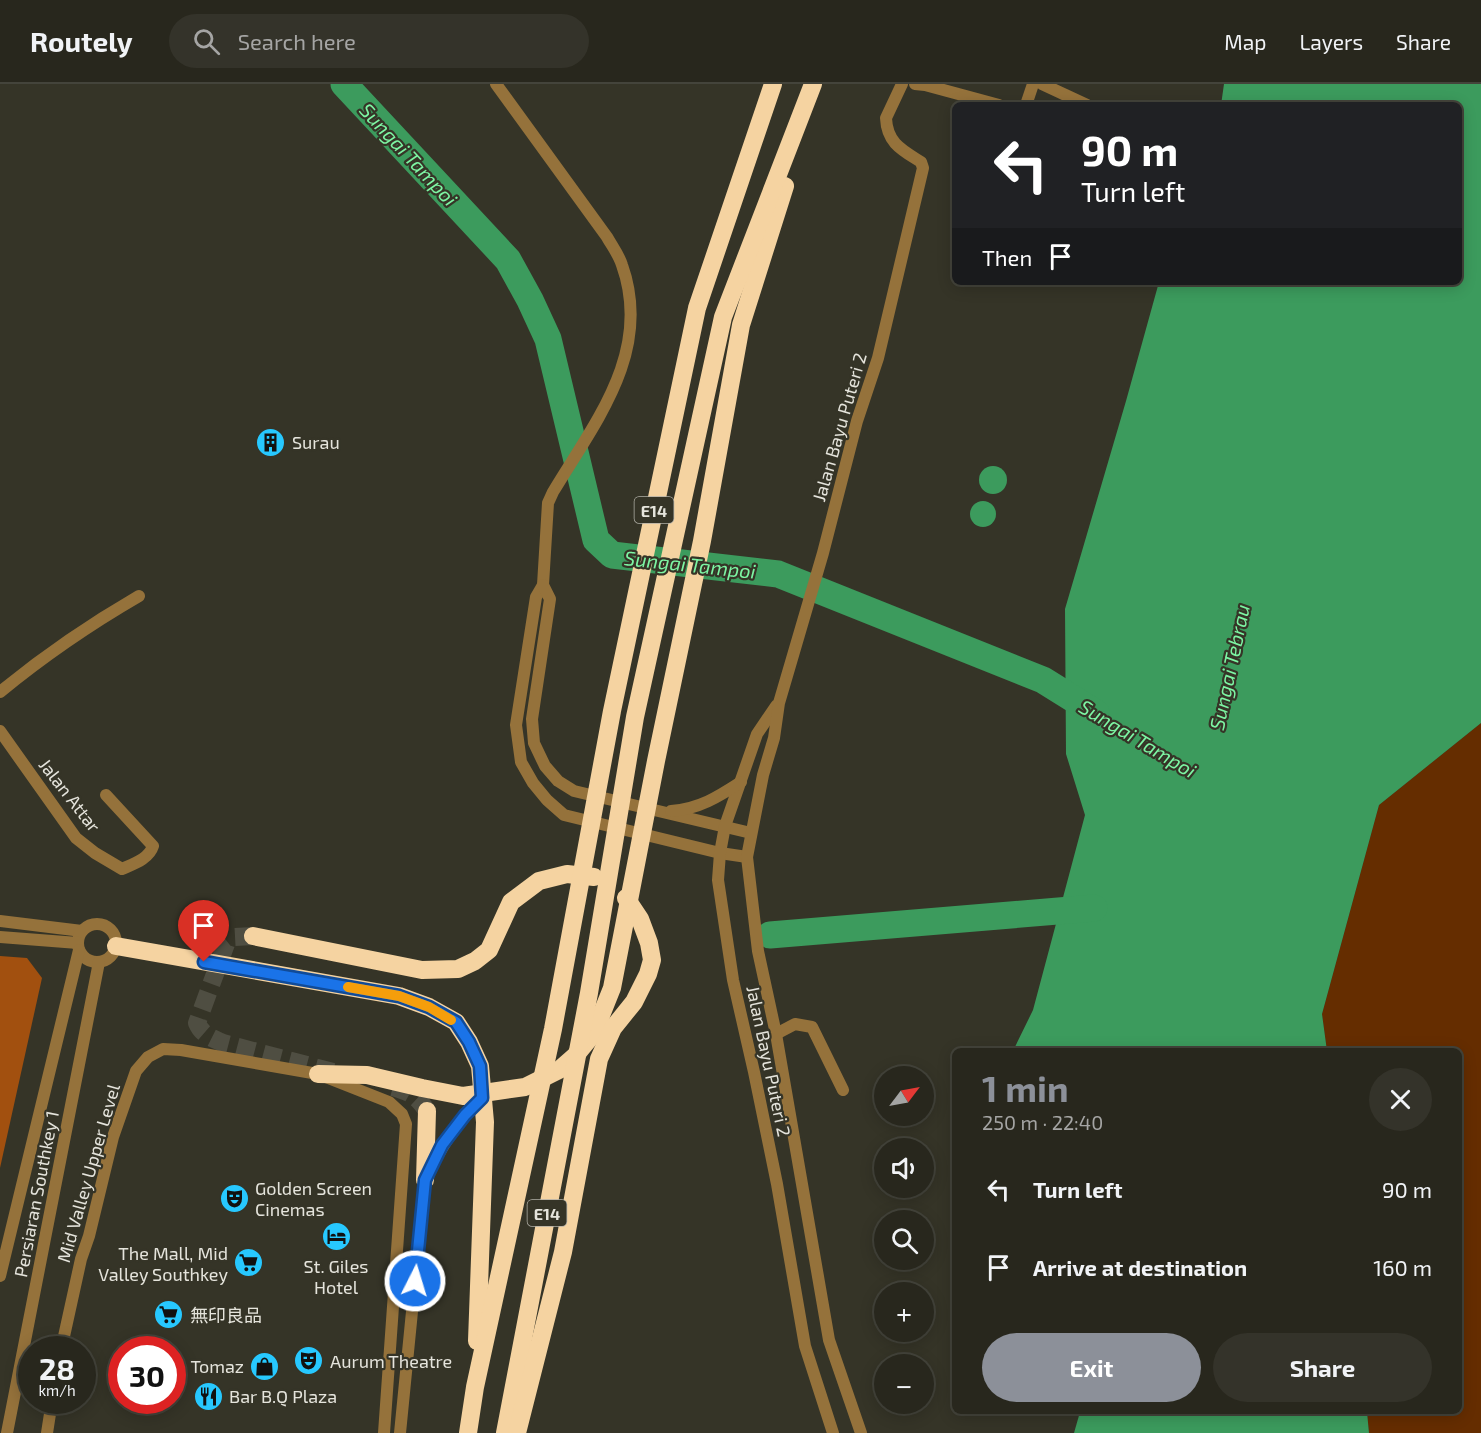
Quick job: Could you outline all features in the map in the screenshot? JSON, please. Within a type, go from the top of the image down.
[{"type":"highway","name":"E14","points":[[468,1433],[553,1029],[612,711],[697,308],[773,84]]},
{"type":"highway","name":"E14","points":[[505,1433],[589,993],[635,717],[723,317],[813,84]]},
{"type":"highway","points":[[318,1074],[367,1075],[463,1096],[525,1088],[559,1070],[575,1056],[594,1033],[612,988],[702,541],[741,325],[794,158],[802,108]]},
{"type":"highway","points":[[253,936],[422,970],[459,969],[475,961],[489,950],[511,902],[539,881],[567,874],[598,878],[624,894],[640,919],[649,943],[652,960],[648,974],[634,1002],[613,1028],[599,1059],[563,1252],[517,1433]]},
{"type":"highway","points":[[123,947],[399,996],[429,1007],[456,1022],[469,1042],[480,1066],[484,1122],[476,1387]]},
{"type":"highway","points":[[425,1180],[427,1110]]},
{"type":"street","points":[[496,84],[607,237],[621,262],[631,309],[624,367],[612,394],[548,503],[543,585],[536,597],[516,725],[521,762],[533,783],[564,815],[720,853],[747,857]]},
{"type":"street","name":"Jalan Bayu Puteri 2","points":[[861,1433],[829,1340],[776,1034],[758,951],[747,857],[763,775],[774,738],[779,703],[802,618],[823,553],[857,421],[878,358],[922,168],[918,160],[901,151],[891,137],[886,124],[886,118],[902,84]]},
{"type":"street","points":[[915,84],[924,84],[988,102]]},
{"type":"street","points":[[1027,102],[1033,84]]},
{"type":"street","points":[[1042,84],[1080,102]]},
{"type":"street","points":[[543,585],[550,598],[532,719],[534,743],[545,766],[558,781],[574,791],[751,833]]},
{"type":"street","points":[[0,692],[47,654],[95,621],[139,596]]},
{"type":"street","name":"Jalan Bayu Puteri 2","points":[[779,703],[757,734],[725,826],[718,880],[733,980],[777,1184],[805,1346],[833,1433]]},
{"type":"street","name":"Jalan Attar","points":[[0,731],[76,838],[95,854],[122,869],[152,852],[153,846],[106,795]]},
{"type":"street","points":[[659,812],[686,810],[703,805],[741,782]]},
{"type":"street","points":[[0,921],[82,931]]},
{"type":"street","points":[[78,947],[82,931],[92,924],[106,925],[123,947]]},
{"type":"street","points":[[0,937],[62,943],[78,947],[87,959],[99,962],[123,947]]},
{"type":"street","points":[[62,943],[71,952],[76,965]]},
{"type":"street","name":"Persiaran Southkey 1","points":[[0,1276],[76,965],[78,947]]},
{"type":"street","points":[[97,977],[116,958],[123,947]]},
{"type":"street","name":"Persiaran Southkey 1","points":[[8,1433],[99,962]]},
{"type":"street","points":[[776,1034],[795,1024],[812,1026],[843,1090]]},
{"type":"street","name":"Mid Valley Upper Level","points":[[64,1336],[81,1258],[89,1236],[113,1137],[136,1071],[148,1057],[163,1049],[181,1050],[318,1074],[389,1102],[402,1114],[406,1124],[384,1433]]},
{"type":"street","points":[[400,1433],[425,1180],[442,1145],[465,1115],[482,1098]]},
{"type":"street","points":[[388,1394],[413,1301]]},
{"type":"street","points":[[47,1433],[50,1414]]},
{"type":"shaded area","points":[[1481,723],[1481,1433],[1369,1433],[1367,1414],[1462,1414],[1462,1048],[1327,1048],[1322,1014],[1379,805]]},
{"type":"shaded area","points":[[0,956],[27,958],[42,978],[0,1168]]},
{"type":"water","name":"Sungai Tebrau","points":[[1224,84],[1481,84],[1481,723],[1379,805],[1322,1014],[1327,1048],[1014,1048],[1033,1010],[1085,815],[1066,754],[1065,609],[1158,285],[1462,285],[1462,102],[1221,102]]},
{"type":"water","points":[[993,466],[1003,470],[1007,480],[1003,490],[993,494],[983,490],[979,480],[983,470]]},
{"type":"water","points":[[983,501],[992,505],[996,514],[992,523],[983,527],[974,523],[970,514],[974,505]]},
{"type":"water","points":[[1079,1414],[1367,1414],[1369,1433],[1074,1433]]},
{"type":"waterway","name":"Sungai Tampoi","points":[[344,84],[508,260],[548,339],[596,540],[612,555],[778,574],[1043,680],[1096,713]]},
{"type":"waterway","points":[[770,935],[1094,908]]},
{"type":"tunnel","points":[[253,936],[235,937],[226,944],[197,1023],[199,1027],[208,1036],[223,1043],[337,1073]]},
{"type":"tunnel","points":[[393,1087],[413,1095],[427,1111]]},
{"type":"slow traffic","points":[[348,987],[399,996],[429,1007],[451,1020]]},
{"type":"place","name":"Surau","points":[[271,442]]},
{"type":"place","name":"Golden Screen Cinemas","points":[[234,1198]]},
{"type":"place","name":"St. Giles Hotel","points":[[336,1237]]},
{"type":"place","name":"The Mall, Mid Valley Southkey","points":[[249,1263]]},
{"type":"place","name":"無印良品","points":[[169,1315]]},
{"type":"place","name":"Aurum Theatre","points":[[309,1361]]},
{"type":"place","name":"Tomaz","points":[[265,1366]]},
{"type":"place","name":"Bar B.Q Plaza","points":[[208,1396]]},
{"type":"route","points":[[204,962],[399,996],[429,1007],[456,1022],[469,1042],[480,1066],[482,1098],[465,1115],[442,1145],[425,1180],[415,1281]]}]
